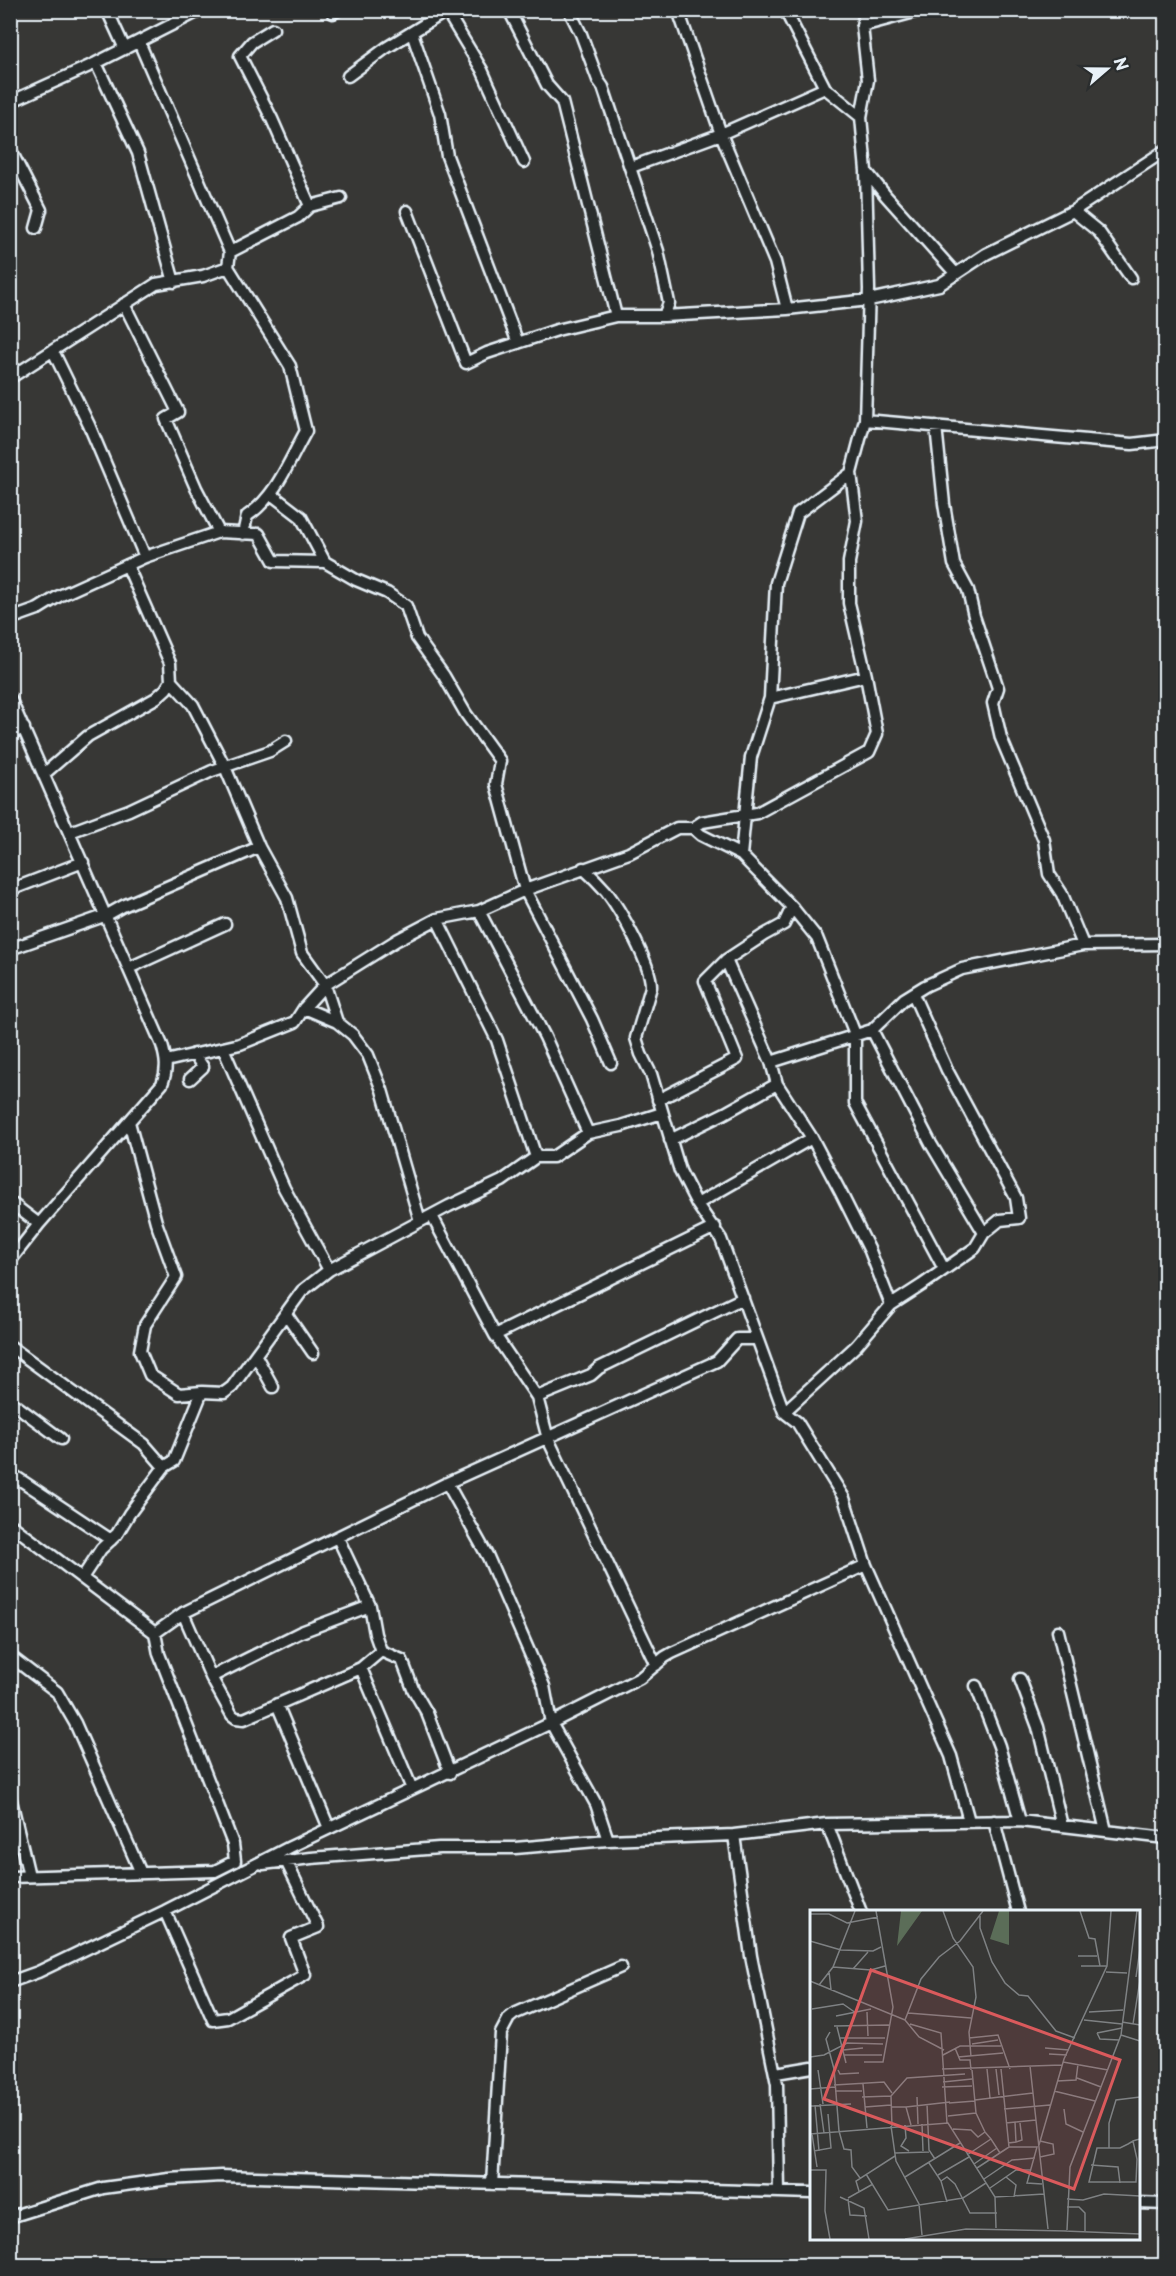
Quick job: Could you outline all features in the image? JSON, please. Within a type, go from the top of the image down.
[{"type":"street","points":[[107,10],[125,49]]},
{"type":"street","points":[[10,102],[96,63],[201,10]]},
{"type":"street","points":[[509,10],[547,85],[562,102],[616,316]]},
{"type":"street","points":[[569,10],[603,87],[658,251],[669,303],[664,316]]},
{"type":"street","points":[[678,10],[721,134],[775,262],[787,309]]},
{"type":"street","points":[[785,10],[825,88],[861,117]]},
{"type":"street","points":[[166,1061],[240,1044],[295,1022],[304,1008],[325,985],[397,940],[436,919],[479,911],[525,890],[629,853],[677,828],[693,828],[702,822],[757,813],[869,752],[877,734],[849,603],[849,562],[857,521],[850,473],[866,420],[868,300],[866,171],[861,117],[868,80],[862,26],[865,10]]},
{"type":"street","points":[[862,26],[922,10]]},
{"type":"street","points":[[348,76],[386,48],[448,11],[482,70],[524,162]]},
{"type":"street","points":[[273,29],[252,42],[240,56],[272,119],[310,206]]},
{"type":"street","points":[[412,33],[440,114],[447,156],[518,343]]},
{"type":"street","points":[[139,42],[230,252],[228,267],[290,366],[306,431],[271,494],[260,508],[247,516],[243,534]]},
{"type":"street","points":[[96,63],[138,153],[174,282]]},
{"type":"street","points":[[631,167],[721,134],[825,88]]},
{"type":"street","points":[[10,150],[41,210],[36,228]]},
{"type":"street","points":[[407,211],[466,363],[487,353],[557,330],[616,316],[664,316],[787,309],[868,300],[939,285],[986,254],[1073,211],[1166,150]]},
{"type":"street","points":[[866,171],[957,274]]},
{"type":"street","points":[[230,252],[298,217],[310,206],[341,198]]},
{"type":"street","points":[[1073,211],[1099,232],[1131,278]]},
{"type":"street","points":[[10,378],[156,284],[203,276],[228,267]]},
{"type":"street","points":[[124,304],[178,412],[166,419],[196,488],[219,532]]},
{"type":"street","points":[[53,351],[89,425],[145,557]]},
{"type":"street","points":[[866,420],[1132,444],[1166,440]]},
{"type":"street","points":[[936,426],[944,504],[954,564],[968,590],[974,616],[998,688],[993,703],[1001,738],[1044,840],[1049,874],[1062,894],[1083,945]]},
{"type":"street","points":[[741,855],[751,758],[770,698],[776,583],[798,513],[850,473]]},
{"type":"street","points":[[271,494],[301,517],[325,562]]},
{"type":"street","points":[[10,619],[38,609],[58,596],[145,557],[219,532],[259,534],[274,561],[325,562],[356,580],[387,593],[406,606],[417,638],[444,676],[466,714],[500,761],[495,784],[525,890],[592,1019],[611,1063]]},
{"type":"street","points":[[44,774],[88,736],[156,698],[171,681],[170,663],[127,565]]},
{"type":"street","points":[[770,698],[866,676]]},
{"type":"street","points":[[171,681],[193,705],[225,767],[259,847],[287,898],[302,953],[325,985],[337,1022]]},
{"type":"street","points":[[10,698],[162,1044],[167,1072],[162,1084],[39,1224],[10,1261]]},
{"type":"street","points":[[10,734],[24,728]]},
{"type":"street","points":[[70,832],[129,810],[212,771],[270,751],[286,741]]},
{"type":"street","points":[[693,828],[701,836],[741,855],[792,907],[817,938],[855,1034],[855,1103],[944,1269]]},
{"type":"street","points":[[10,949],[107,915],[259,847]]},
{"type":"street","points":[[10,890],[83,862]]},
{"type":"street","points":[[583,868],[607,892],[643,957],[651,979],[651,987],[636,1038],[680,1171],[697,1204],[721,1239],[784,1412],[797,1422],[844,1498],[866,1565],[951,1756],[969,1821]]},
{"type":"street","points":[[658,1100],[737,1059],[705,981],[726,960],[784,924],[792,907]]},
{"type":"street","points":[[479,911],[545,1037],[588,1133]]},
{"type":"street","points":[[436,919],[497,1040],[536,1157]]},
{"type":"street","points":[[129,968],[225,924]]},
{"type":"street","points":[[771,1062],[872,1030],[904,999],[962,969],[1083,945],[1166,944]]},
{"type":"street","points":[[726,960],[771,1062],[777,1084],[812,1138],[870,1251],[891,1305]]},
{"type":"street","points":[[784,1412],[856,1346],[891,1305],[975,1248],[984,1233],[1000,1220],[1019,1218],[1016,1198],[947,1070],[913,994]]},
{"type":"street","points":[[304,1008],[337,1022],[353,1035],[368,1055],[382,1090],[420,1221]]},
{"type":"street","points":[[872,1030],[931,1144],[984,1233]]},
{"type":"street","points":[[223,1048],[284,1188],[329,1270]]},
{"type":"street","points":[[190,1079],[203,1067],[194,1054]]},
{"type":"street","points":[[670,1140],[777,1084]]},
{"type":"street","points":[[129,1122],[156,1222],[176,1278],[145,1325],[140,1351],[150,1376],[179,1394],[224,1393],[232,1387],[302,1291],[329,1270],[449,1206],[502,1181],[536,1157],[553,1157],[588,1133],[621,1126],[662,1113]]},
{"type":"street","points":[[697,1204],[812,1138]]},
{"type":"street","points":[[10,1202],[39,1224]]},
{"type":"street","points":[[432,1216],[495,1335],[537,1397],[548,1439],[656,1665]]},
{"type":"street","points":[[495,1335],[714,1227]]},
{"type":"street","points":[[537,1397],[591,1375],[599,1368],[743,1298]]},
{"type":"street","points":[[286,1314],[313,1353]]},
{"type":"street","points":[[155,1633],[183,1613],[447,1483],[717,1361],[737,1339],[757,1339]]},
{"type":"street","points":[[10,1346],[144,1444],[164,1467]]},
{"type":"street","points":[[256,1356],[273,1387]]},
{"type":"street","points":[[82,1578],[101,1549],[117,1534],[164,1467],[174,1461],[202,1392]]},
{"type":"street","points":[[10,1401],[61,1438]]},
{"type":"street","points":[[10,1473],[111,1540]]},
{"type":"street","points":[[447,1483],[488,1557],[544,1686],[551,1723],[596,1804],[608,1840]]},
{"type":"street","points":[[10,1524],[155,1633],[159,1654],[233,1844],[235,1861],[215,1871],[10,1877]]},
{"type":"street","points":[[338,1538],[370,1606],[381,1651],[402,1660],[413,1689],[427,1713],[450,1773]]},
{"type":"street","points":[[10,1982],[38,1972],[329,1828],[450,1773],[551,1723],[640,1678],[672,1653],[866,1565]]},
{"type":"street","points":[[211,1677],[301,1632],[370,1606]]},
{"type":"street","points":[[183,1613],[211,1677],[232,1715],[236,1718],[244,1719],[362,1668],[381,1651]]},
{"type":"street","points":[[1058,1631],[1106,1831]]},
{"type":"street","points":[[10,1656],[57,1692],[75,1723],[141,1873]]},
{"type":"street","points":[[362,1668],[412,1789]]},
{"type":"street","points":[[1020,1678],[1038,1727],[1062,1826]]},
{"type":"street","points":[[976,1686],[1002,1755],[1020,1821]]},
{"type":"street","points":[[277,1704],[329,1828]]},
{"type":"street","points":[[10,1796],[29,1876]]},
{"type":"street","points":[[994,1821],[1018,1910]]},
{"type":"street","points":[[254,1866],[286,1861],[439,1848],[515,1848],[608,1840],[735,1835],[827,1824],[1020,1821],[1166,1838]]},
{"type":"street","points":[[827,1824],[861,1910]]},
{"type":"street","points":[[735,1835],[751,1956],[776,2073],[779,2192]]},
{"type":"street","points":[[165,1911],[213,2020],[228,2018],[305,1975],[291,1938],[318,1928],[286,1861]]},
{"type":"street","points":[[492,2184],[500,2043],[505,2024],[514,2013],[621,1967]]},
{"type":"street","points":[[776,2073],[810,2067]]},
{"type":"street","points":[[10,2217],[103,2188],[169,2179],[221,2176],[810,2193]]},
{"type":"street","points":[[1140,2203],[1166,2204]]}]
